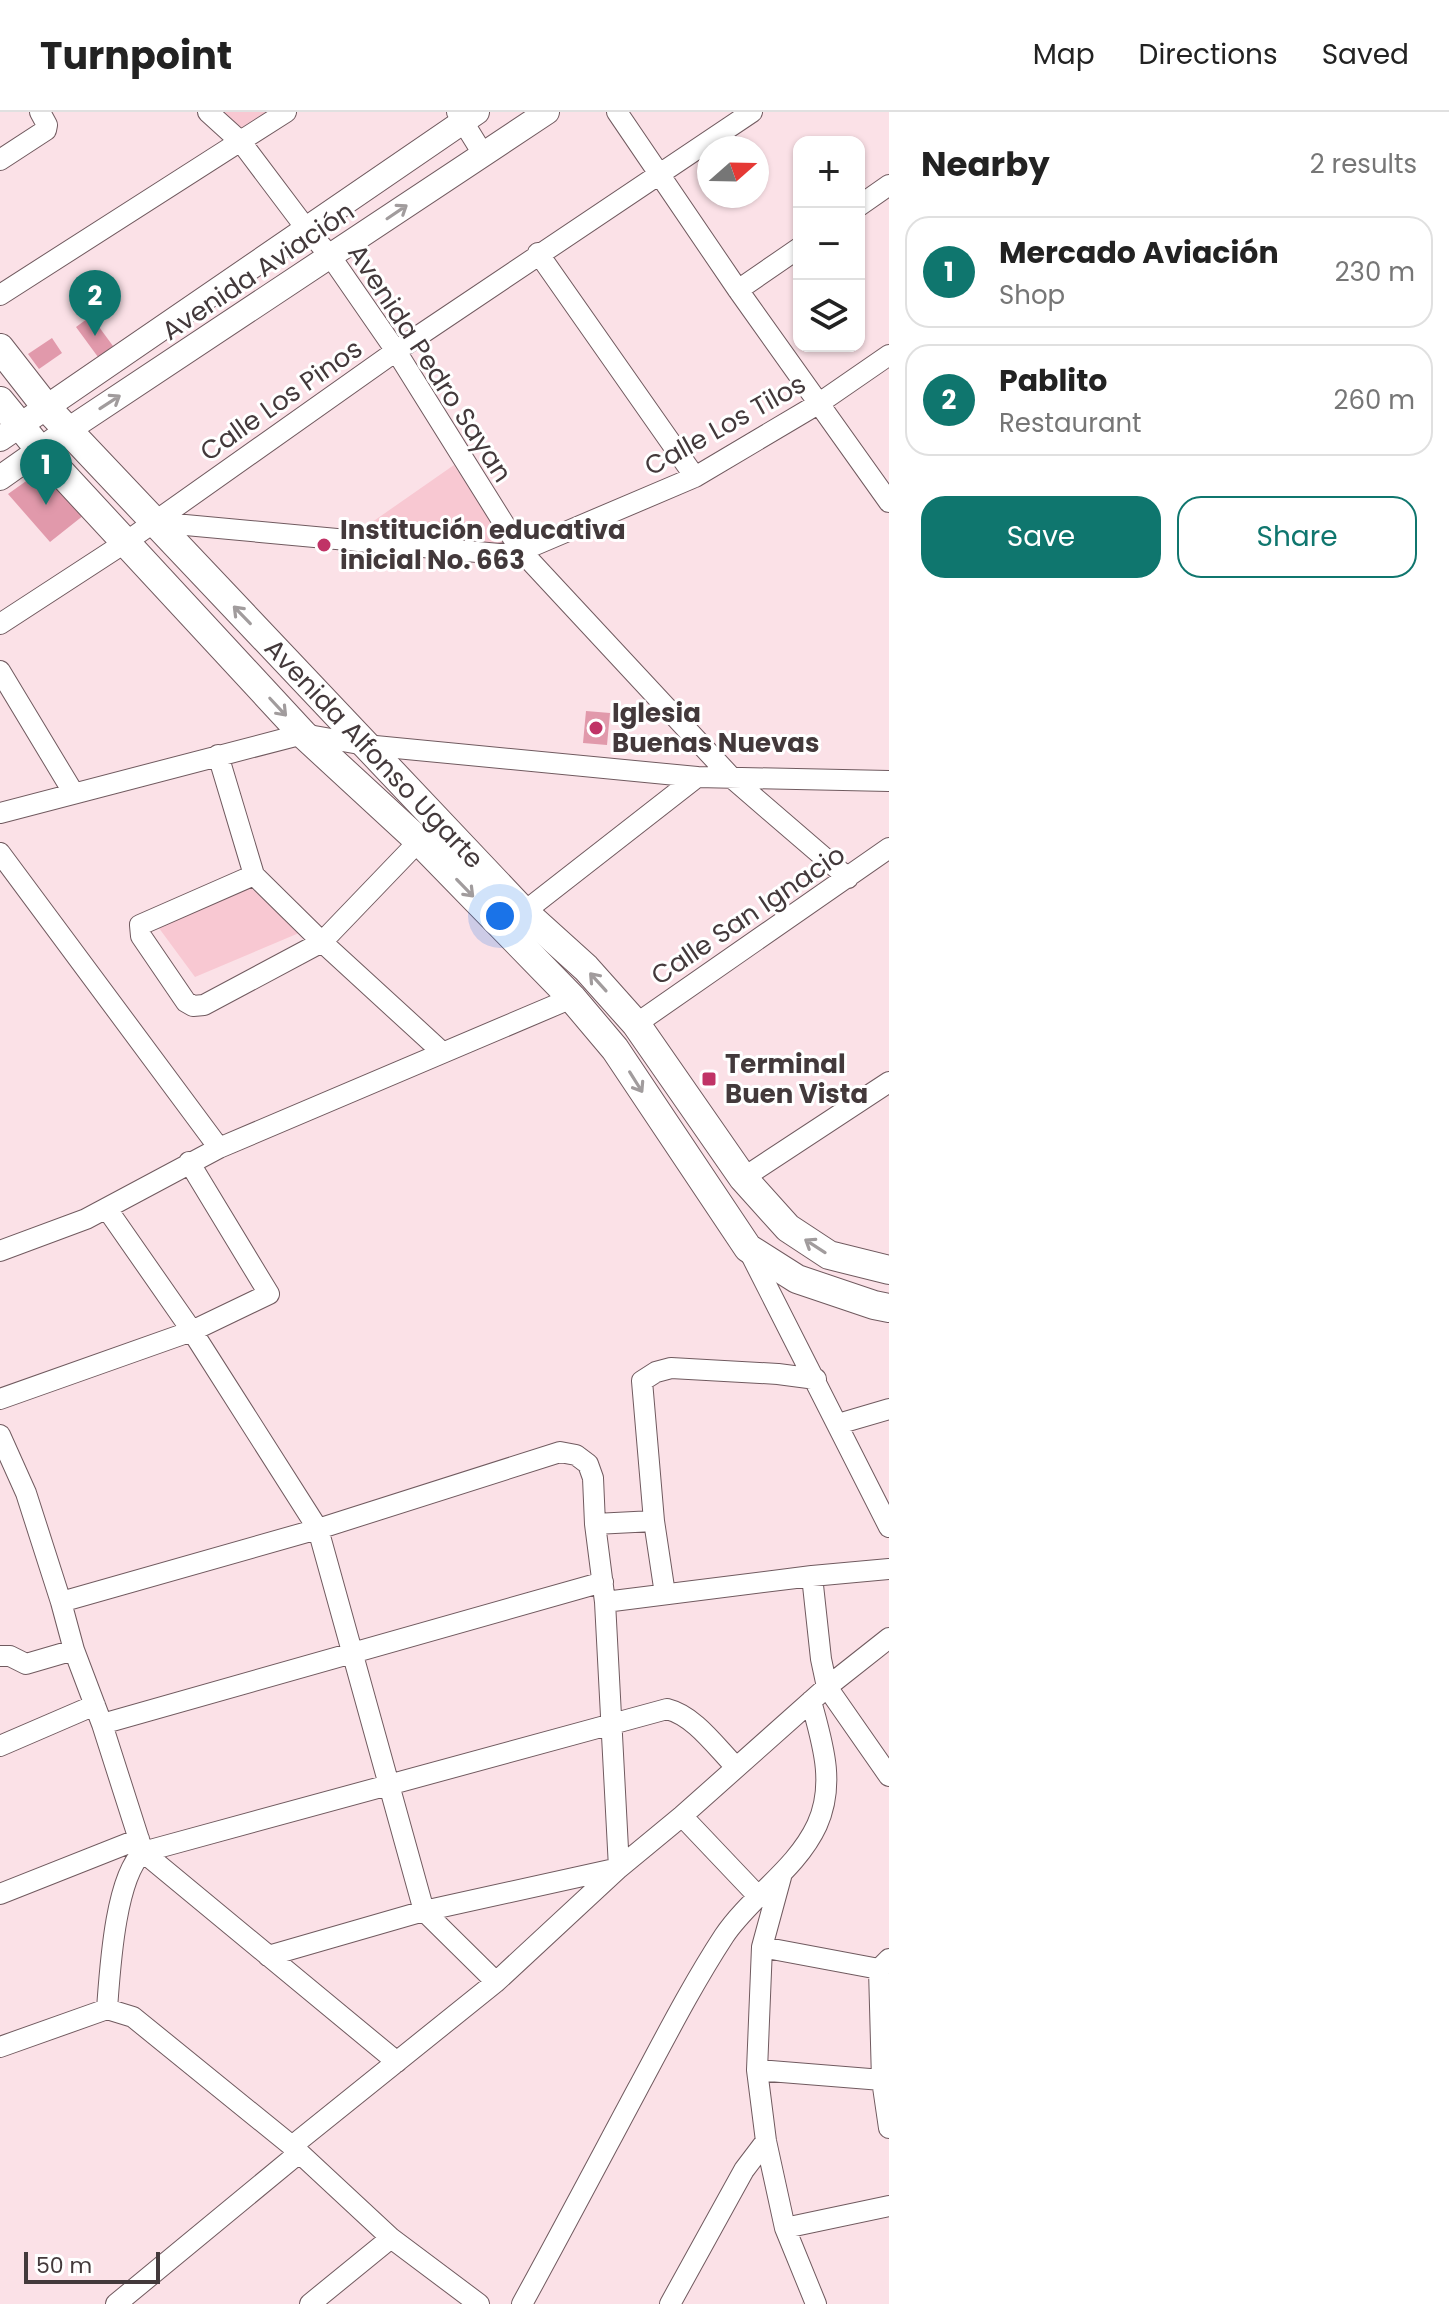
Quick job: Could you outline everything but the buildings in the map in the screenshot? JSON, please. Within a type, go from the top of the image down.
[{"type":"main road","name":"Avenida Alfonso Ugarte","points":[[0,348],[46,407],[153,522],[524,912],[586,968],[636,1024],[743,1178],[788,1228],[829,1255],[889,1270]]},
{"type":"main road","name":"Avenida Alfonso Ugarte","points":[[0,401],[10,432],[40,450],[303,734],[419,841],[572,998],[615,1049],[748,1248],[797,1279],[889,1308]]},
{"type":"street","points":[[0,160],[46,130],[47,125],[40,112]]},
{"type":"street","name":"Avenida Pedro Sayan","points":[[208,112],[241,142],[331,257],[396,351],[521,551],[733,779],[848,878]]},
{"type":"street","points":[[0,295],[286,112]]},
{"type":"street","name":"Avenida Aviación","points":[[0,478],[547,112]]},
{"type":"street","points":[[617,112],[738,290],[889,502]]},
{"type":"street","name":"Calle Los Pinos","points":[[0,624],[126,542],[538,253],[752,112]]},
{"type":"street","points":[[465,115],[483,154]]},
{"type":"street","name":"Avenida Aviación","points":[[10,432],[465,115]]},
{"type":"street","points":[[865,202],[889,185]]},
{"type":"street","points":[[738,290],[793,252]]},
{"type":"street","points":[[538,253],[695,477]]},
{"type":"street","name":"Calle Los Tilos","points":[[153,522],[499,554],[521,551],[695,477],[818,404],[889,355]]},
{"type":"street","points":[[0,671],[73,792]]},
{"type":"street","points":[[0,813],[303,734],[365,745],[697,777],[889,781]]},
{"type":"street","points":[[218,755],[254,875],[442,1052]]},
{"type":"street","points":[[524,912],[697,777]]},
{"type":"street","points":[[254,875],[140,925],[141,936],[186,1002],[193,1006],[204,1005],[322,942],[419,841]]},
{"type":"street","name":"Calle San Ignacio","points":[[636,1024],[889,848]]},
{"type":"street","points":[[0,853],[219,1148]]},
{"type":"street","points":[[0,1251],[107,1209],[219,1148],[572,998]]},
{"type":"street","points":[[743,1178],[889,1082]]},
{"type":"street","points":[[0,1399],[192,1331],[269,1294],[189,1162]]},
{"type":"street","points":[[107,1209],[192,1331],[318,1529],[424,1911],[496,1982]]},
{"type":"street","points":[[748,1248],[889,1527]]},
{"type":"street","points":[[665,1594],[654,1521],[642,1381],[656,1372],[671,1368],[816,1379]]},
{"type":"street","points":[[838,1424],[889,1409]]},
{"type":"street","points":[[0,1435],[26,1493],[74,1650],[102,1724],[141,1845],[268,1956],[397,2062]]},
{"type":"street","points":[[61,1602],[318,1529],[560,1452],[576,1455],[588,1464],[593,1478],[595,1524],[604,1592],[619,1868]]},
{"type":"street","points":[[595,1524],[654,1521]]},
{"type":"street","points":[[102,1724],[351,1653],[604,1592],[665,1594],[889,1569]]},
{"type":"street","points":[[812,1576],[827,1687],[889,1776]]},
{"type":"street","points":[[116,2304],[397,2062],[496,1982],[619,1868],[827,1687],[889,1638]]},
{"type":"street","points":[[0,1656],[10,1656],[26,1664],[74,1650]]},
{"type":"street","points":[[522,2304],[677,2015],[725,1935],[757,1895],[781,1877],[816,1826],[827,1795],[826,1756],[811,1701]]},
{"type":"street","points":[[0,1746],[95,1705]]},
{"type":"street","points":[[0,1894],[141,1845],[389,1786],[667,1709],[680,1712],[736,1767]]},
{"type":"street","points":[[682,1816],[757,1895]]},
{"type":"street","points":[[107,2009],[120,1900],[141,1845]]},
{"type":"street","points":[[268,1956],[424,1911],[619,1868]]},
{"type":"street","points":[[781,1877],[762,1947],[757,2070],[766,2141],[785,2228],[816,2304]]},
{"type":"street","points":[[762,1947],[884,1964],[882,2080],[889,2128]]},
{"type":"street","points":[[0,2047],[107,2009],[133,2017],[295,2150],[391,2238],[479,2304]]},
{"type":"street","points":[[757,2070],[882,2080]]},
{"type":"street","points":[[670,2304],[744,2170],[766,2141]]},
{"type":"street","points":[[785,2228],[889,2206]]},
{"type":"street","points":[[310,2304],[391,2238]]},
{"type":"shaded area","points":[[218,112],[267,112],[235,134]]},
{"type":"shaded area","points":[[454,465],[505,543],[500,547],[355,534]]},
{"type":"shaded area","points":[[251,888],[299,933],[195,977],[153,920]]},
{"type":"place","name":"Pablito","points":[[95,336]]},
{"type":"place","name":"Mercado Aviación","points":[[46,505]]},
{"type":"place","name":"Institución educativa inicial No. 663","points":[[324,545]]},
{"type":"place","name":"Iglesia Buenas Nuevas","points":[[596,728]]},
{"type":"place","name":"Terminal Buen Vista","points":[[709,1079]]}]
